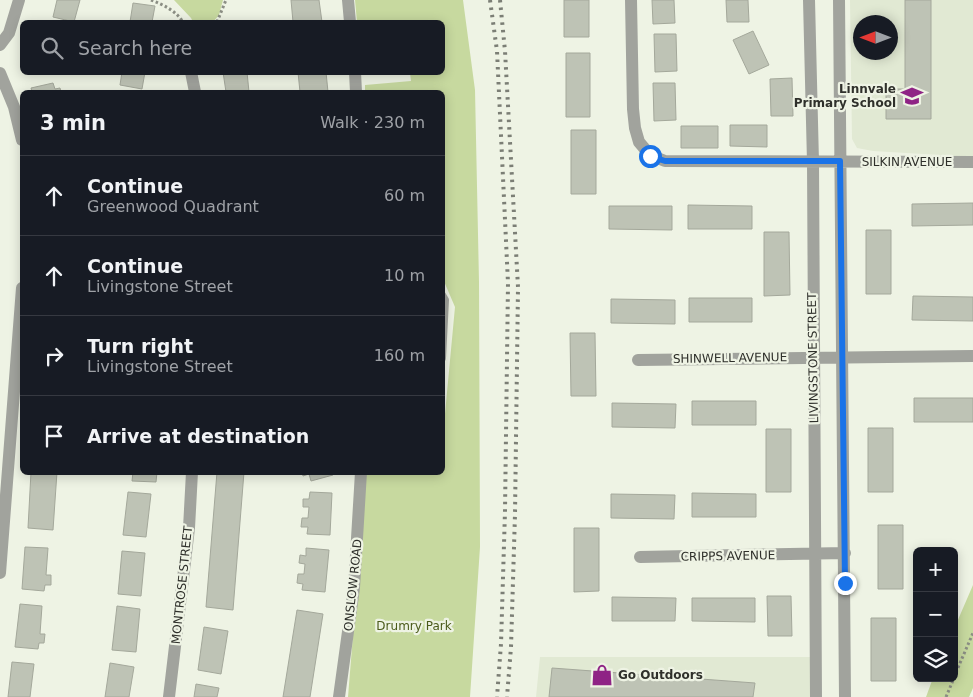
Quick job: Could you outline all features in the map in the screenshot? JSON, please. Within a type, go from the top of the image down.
[{"type":"street","points":[[0,45],[9,33],[19,0]]},
{"type":"street","points":[[348,0],[350,20]]},
{"type":"street","points":[[631,0],[635,128],[639,142],[650,156],[665,161],[840,161]]},
{"type":"street","name":"LIVINGSTONE STREET","points":[[809,0],[816,697]]},
{"type":"street","points":[[839,0],[845,697]]},
{"type":"street","points":[[0,72],[14,107],[20,132]]},
{"type":"street","points":[[192,75],[195,90]]},
{"type":"street","points":[[355,75],[356,90]]},
{"type":"street","name":"SILKIN AVENUE","points":[[840,161],[973,162]]},
{"type":"street","points":[[0,573],[20,314]]},
{"type":"street","name":"SHINWELL AVENUE","points":[[638,360],[972,356]]},
{"type":"street","name":"MONTROSE STREET","points":[[169,697],[189,528],[192,475]]},
{"type":"street","name":"ONSLOW ROAD","points":[[339,697],[354,588],[361,475]]},
{"type":"street","points":[[816,554],[845,553]]},
{"type":"street","name":"CRIPPS AVENUE","points":[[640,557],[816,554]]},
{"type":"lane","points":[[445,298],[445,314]]},
{"type":"path","points":[[151,0],[164,5],[181,20]]},
{"type":"path","points":[[218,20],[226,0]]},
{"type":"path","points":[[958,669],[973,633]]},
{"type":"path","points":[[946,697],[952,682]]},
{"type":"shaded area","name":"Linnvale Primary School","points":[[850,0],[973,0],[973,157],[873,151],[857,148],[852,139]]},
{"type":"shaded area","points":[[540,657],[816,657],[816,697],[536,697]]},
{"type":"green space","points":[[174,0],[223,0],[219,15],[215,20],[192,20]]},
{"type":"green space","name":"Drumry Park","points":[[355,0],[463,0],[475,90],[479,282],[480,547],[470,697],[348,697],[366,475],[445,475],[445,414],[455,307],[445,284],[445,90],[365,90],[365,85],[411,81],[410,75],[445,75],[445,20],[357,20]]},
{"type":"green space","points":[[973,585],[973,688],[969,697],[926,697],[932,682],[958,682],[958,620]]},
{"type":"building","points":[[57,0],[80,0],[75,20],[53,17]]},
{"type":"building","points":[[291,0],[319,0],[322,20],[293,20]]},
{"type":"building","points":[[564,0],[589,0],[589,37],[564,37]]},
{"type":"building","points":[[652,0],[674,0],[675,23],[653,24]]},
{"type":"building","points":[[726,0],[748,0],[749,22],[727,22]]},
{"type":"building","points":[[905,0],[931,0],[931,119],[886,119],[886,89],[905,89]]},
{"type":"building","points":[[133,3],[155,6],[152,20],[130,20]]},
{"type":"building","points":[[753,31],[769,65],[749,74],[733,40]]},
{"type":"building","points":[[654,34],[676,34],[677,71],[655,72]]},
{"type":"building","points":[[566,53],[590,53],[590,117],[566,117]]},
{"type":"building","points":[[122,75],[144,75],[142,89],[120,85]]},
{"type":"building","points":[[223,75],[247,75],[249,90],[226,90]]},
{"type":"building","points":[[298,75],[326,75],[328,90],[300,90]]},
{"type":"building","points":[[792,78],[793,116],[771,116],[770,79]]},
{"type":"building","points":[[53,83],[55,89],[60,88],[60,90],[32,90],[31,88]]},
{"type":"building","points":[[653,83],[675,83],[676,120],[654,121]]},
{"type":"building","points":[[730,125],[767,125],[767,147],[730,146]]},
{"type":"building","points":[[681,126],[718,126],[718,148],[681,148]]},
{"type":"building","points":[[571,130],[596,130],[596,194],[571,194]]},
{"type":"building","points":[[973,203],[973,225],[912,226],[912,204]]},
{"type":"building","points":[[688,205],[752,206],[752,229],[688,229]]},
{"type":"building","points":[[609,206],[672,206],[672,230],[609,229]]},
{"type":"building","points":[[866,230],[891,230],[891,294],[866,294]]},
{"type":"building","points":[[764,232],[789,232],[790,295],[764,296]]},
{"type":"building","points":[[913,296],[973,297],[973,321],[912,320]]},
{"type":"building","points":[[689,298],[752,298],[752,322],[689,322]]},
{"type":"building","points":[[611,299],[675,300],[675,324],[611,323]]},
{"type":"building","points":[[570,333],[595,333],[596,396],[571,396]]},
{"type":"building","points":[[914,398],[973,398],[973,422],[914,422]]},
{"type":"building","points":[[692,401],[756,401],[756,425],[692,425]]},
{"type":"building","points":[[612,403],[676,404],[675,428],[612,427]]},
{"type":"building","points":[[868,428],[893,428],[893,492],[868,492]]},
{"type":"building","points":[[766,429],[791,429],[791,492],[766,492]]},
{"type":"building","points":[[31,475],[57,475],[53,530],[28,528]]},
{"type":"building","points":[[133,475],[157,475],[156,482],[132,481]]},
{"type":"building","points":[[217,475],[244,475],[233,610],[206,607]]},
{"type":"building","points":[[309,475],[333,475],[311,481]]},
{"type":"building","points":[[128,492],[151,494],[146,537],[123,535]]},
{"type":"building","points":[[310,492],[332,493],[330,535],[307,534],[308,527],[301,527],[302,518],[308,518],[309,507],[303,507],[303,499],[309,499]]},
{"type":"building","points":[[692,493],[756,494],[756,517],[692,517]]},
{"type":"building","points":[[611,494],[675,495],[674,519],[611,518]]},
{"type":"building","points":[[878,525],[903,525],[903,589],[878,589]]},
{"type":"building","points":[[574,528],[599,528],[599,591],[574,592]]},
{"type":"building","points":[[25,547],[48,548],[46,575],[51,575],[51,585],[45,585],[44,591],[22,589]]},
{"type":"building","points":[[306,548],[329,550],[325,592],[302,590],[303,584],[297,583],[298,574],[304,574],[305,564],[299,563],[300,555],[306,556]]},
{"type":"building","points":[[122,551],[145,553],[141,596],[118,594]]},
{"type":"building","points":[[767,596],[791,596],[792,636],[768,636]]},
{"type":"building","points":[[612,597],[676,598],[675,621],[612,621]]},
{"type":"building","points":[[692,598],[755,598],[755,622],[692,621]]},
{"type":"building","points":[[20,604],[42,606],[40,634],[45,634],[44,643],[39,643],[38,649],[15,647]]},
{"type":"building","points":[[117,606],[140,609],[136,652],[112,650]]},
{"type":"building","points":[[297,610],[323,614],[310,697],[283,697]]},
{"type":"building","points":[[871,618],[896,618],[896,681],[871,681]]},
{"type":"building","points":[[204,627],[228,631],[221,674],[198,670]]},
{"type":"building","points":[[12,662],[34,664],[30,697],[8,697]]},
{"type":"building","points":[[110,663],[134,667],[129,697],[105,697]]},
{"type":"building","name":"Go Outdoors","points":[[552,668],[755,683],[753,697],[549,697]]},
{"type":"building","points":[[196,684],[219,688],[217,697],[194,697]]},
{"type":"railway","points":[[490,0],[497,51],[508,283],[505,511],[501,644],[497,697]]},
{"type":"railway","points":[[500,0],[505,51],[518,287],[515,514],[511,647],[507,697]]},
{"type":"place","name":"Linnvale Primary School","points":[[912,96]]},
{"type":"place","name":"Go Outdoors","points":[[602,675]]},
{"type":"route","points":[[650,156],[665,161],[840,161],[845,583]]}]
